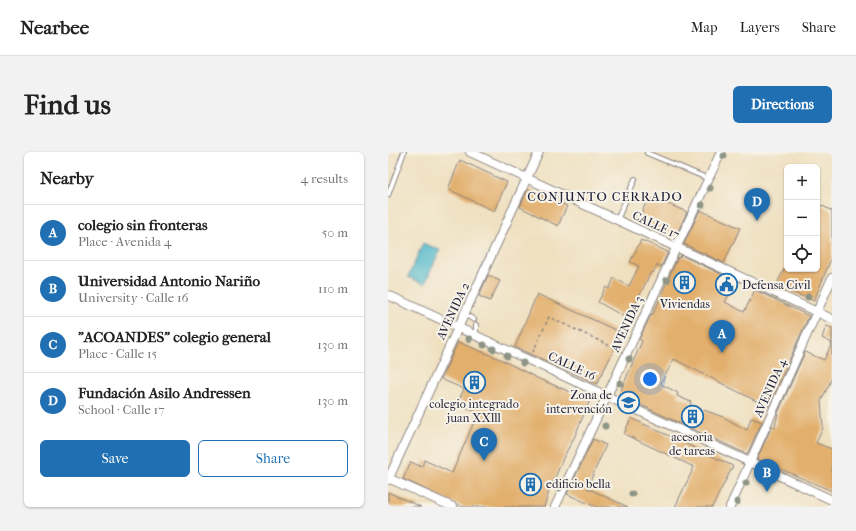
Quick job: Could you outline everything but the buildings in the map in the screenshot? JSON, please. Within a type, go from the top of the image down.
[{"type":"street","name":"CALLE 17","points":[[470,152],[832,319]]},
{"type":"street","name":"AVENIDA 2","points":[[388,479],[539,152]]},
{"type":"street","name":"AVENIDA 3","points":[[555,507],[721,152]]},
{"type":"street","name":"AVENIDA 4","points":[[730,507],[832,278]]},
{"type":"street","name":"CALLE 16","points":[[388,295],[832,500]]},
{"type":"street","points":[[388,479],[453,507]]},
{"type":"lane","points":[[388,195],[404,152]]},
{"type":"lane","points":[[647,153],[709,179]]},
{"type":"lane","points":[[617,220],[635,179]]},
{"type":"lane","points":[[465,314],[474,320]]},
{"type":"lane","points":[[476,325],[476,335]]},
{"type":"path","points":[[529,360],[549,317],[626,354]]},
{"type":"water","points":[[423,243],[440,250],[425,284],[408,277]]},
{"type":"place","name":"Fundación Asilo Andressen","points":[[757,221]]},
{"type":"place","name":"Viviendas","points":[[685,283]]},
{"type":"place","name":"Defensa Civil","points":[[726,285]]},
{"type":"place","name":"colegio sin fronteras","points":[[722,353]]},
{"type":"place","name":"colegio integrado juan XXlll","points":[[474,383]]},
{"type":"place","name":"Zona de intervención","points":[[628,402]]},
{"type":"place","name":"acesoria de tareas","points":[[692,416]]},
{"type":"place","name":"\"ACOANDES\" colegio general","points":[[484,461]]},
{"type":"place","name":"edificio bella","points":[[530,484]]},
{"type":"place","name":"Universidad Antonio Nariño","points":[[767,492]]},
{"type":"district","name":"CONJUNTO CERRADO","points":[[605,196]]}]
